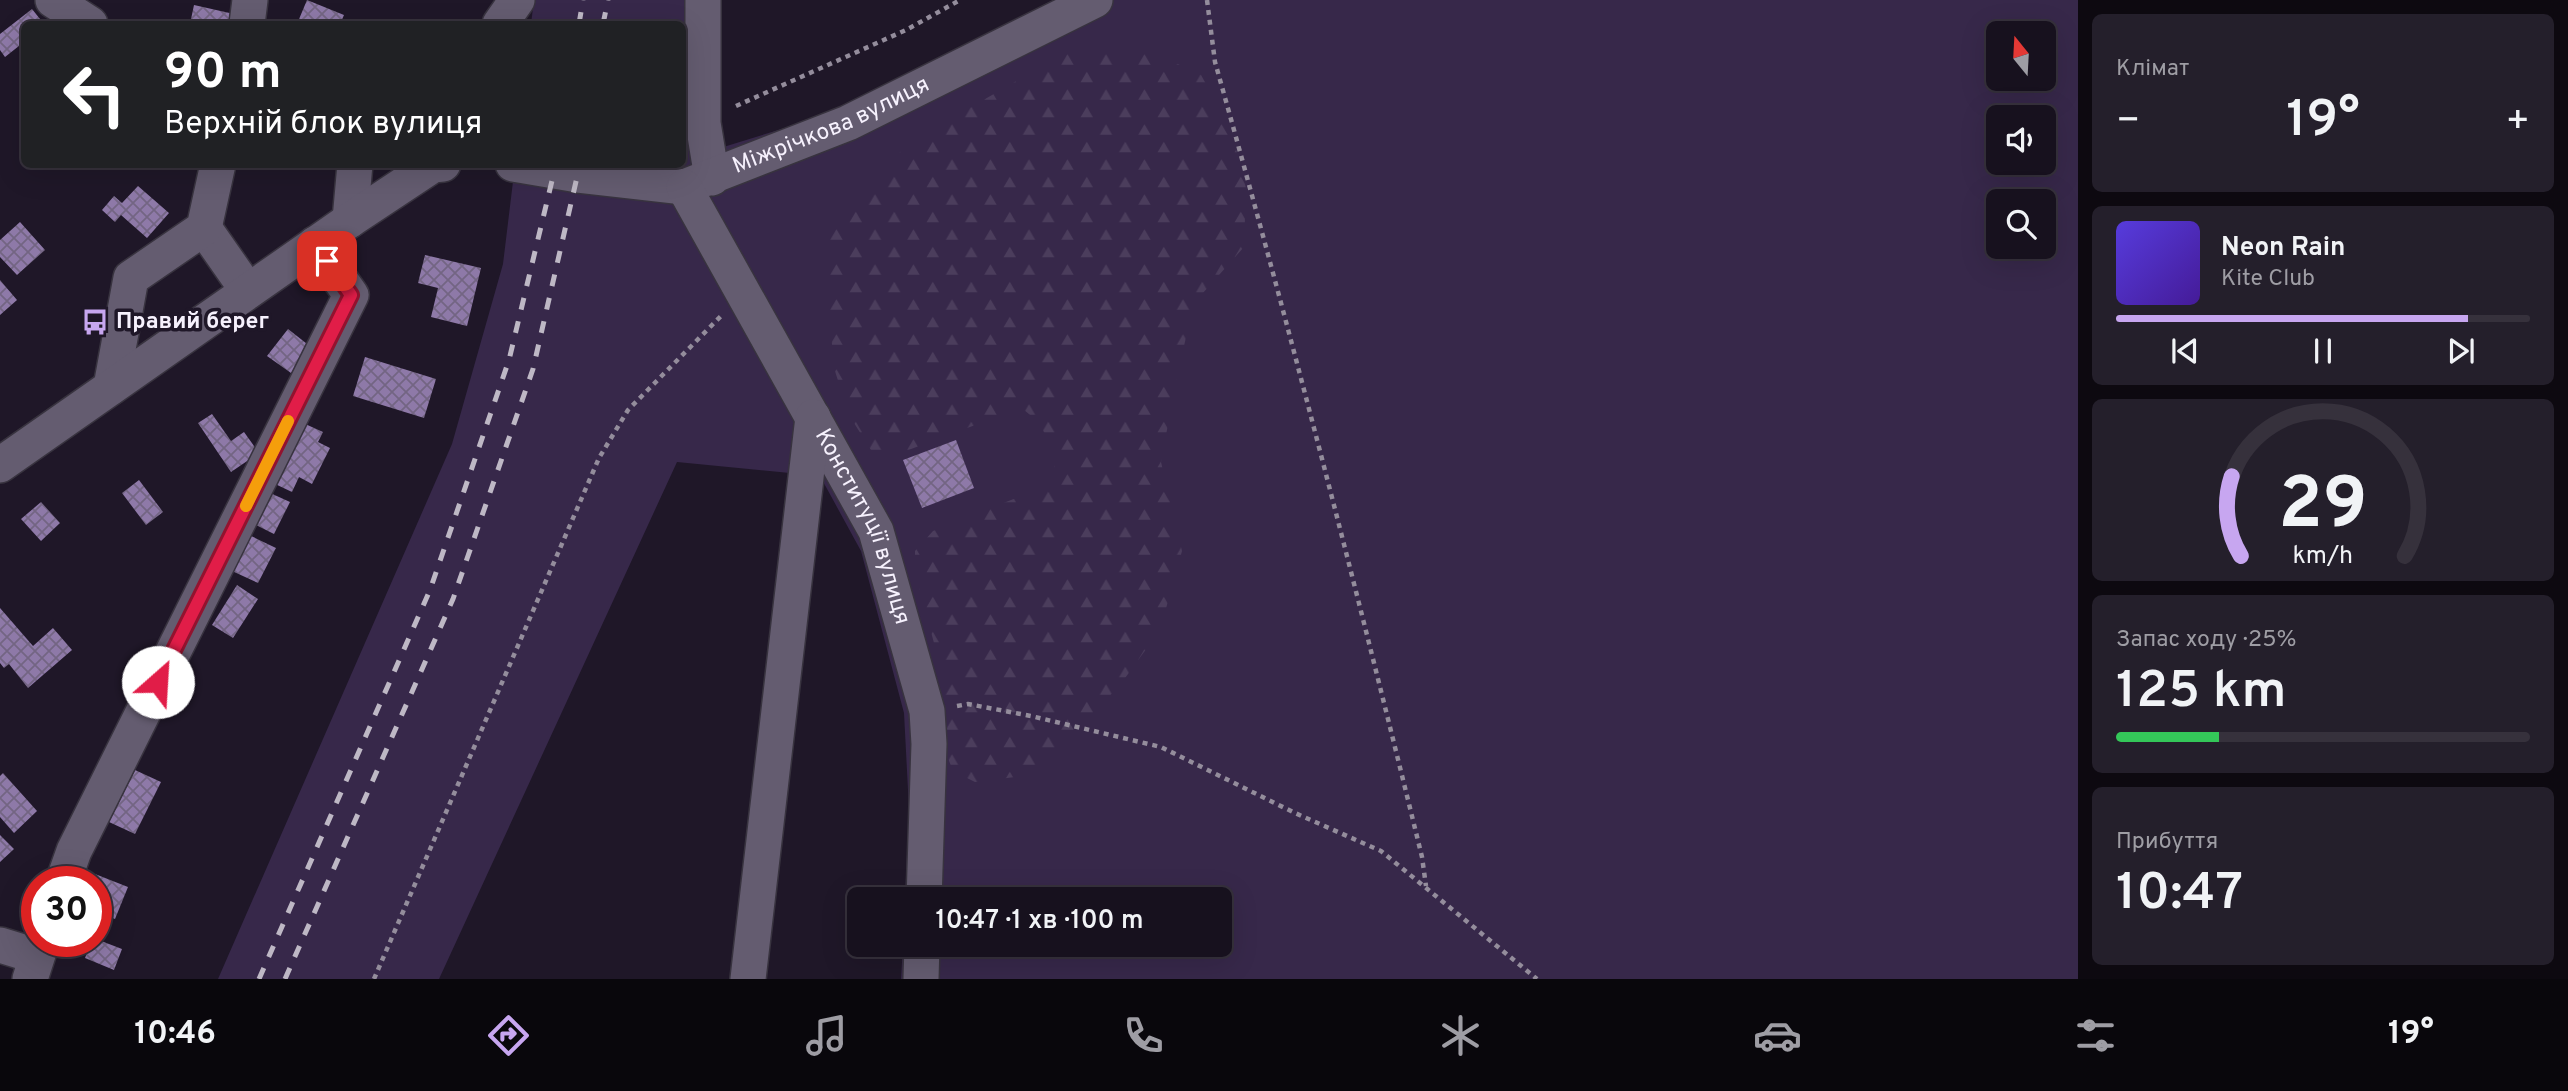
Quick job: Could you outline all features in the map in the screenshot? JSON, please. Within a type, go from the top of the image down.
[{"type":"street","points":[[53,0],[85,21]]},
{"type":"street","points":[[247,21],[250,0]]},
{"type":"street","points":[[502,21],[517,0]]},
{"type":"street","name":"Конституції вулиця","points":[[703,0],[703,123],[698,183],[743,293],[876,531],[927,711],[929,744],[924,887]]},
{"type":"street","name":"Міжрічкова вулиця","points":[[534,168],[698,183],[848,123],[1095,0]]},
{"type":"street","points":[[111,387],[131,278],[204,228],[217,168]]},
{"type":"street","points":[[350,220],[355,168]]},
{"type":"street","points":[[0,465],[315,244],[428,168]]},
{"type":"street","points":[[204,228],[248,291]]},
{"type":"street","points":[[69,866],[351,295],[315,244]]},
{"type":"street","points":[[748,979],[813,417]]},
{"type":"street","points":[[0,945],[36,959]]},
{"type":"street","points":[[921,979],[922,957]]},
{"type":"path","points":[[703,123],[755,96],[906,30],[960,0]]},
{"type":"path","points":[[1208,0],[1215,62],[1337,511],[1422,857],[1426,886]]},
{"type":"path","points":[[374,979],[599,458],[628,410],[743,293]]},
{"type":"path","points":[[927,711],[968,704],[1161,747],[1295,813],[1381,851],[1537,979]]},
{"type":"green space","points":[[534,0],[708,0],[704,153],[843,110],[1063,0],[2078,0],[2078,979],[901,979],[902,957],[1232,957],[1232,887],[906,887],[909,809],[904,713],[861,551],[820,476],[677,462],[439,979],[218,979],[452,444],[503,264],[515,168],[686,168],[686,21],[531,21]]},
{"type":"green space","points":[[1148,50],[1201,75],[1231,129],[1246,188],[1244,247],[1194,303],[1161,462],[1182,551],[1160,630],[1120,685],[1055,753],[1015,777],[975,782],[953,771],[944,748],[942,695],[934,643],[915,572],[915,551],[933,531],[1056,482],[1051,450],[1044,431],[1021,408],[887,458],[871,450],[849,415],[834,368],[827,286],[828,226],[909,143],[1065,53]]},
{"type":"building","points":[[307,0],[344,15],[341,21],[298,21]]},
{"type":"building","points":[[194,5],[234,14],[232,21],[191,21]]},
{"type":"building","points":[[32,9],[42,21],[21,21],[21,44],[5,57],[0,50],[0,34]]},
{"type":"building","points":[[138,186],[169,213],[147,238],[121,215],[115,222],[102,210],[114,196],[122,203]]},
{"type":"building","points":[[20,222],[45,250],[17,275],[0,257],[0,240]]},
{"type":"building","points":[[425,255],[481,268],[467,326],[431,317],[438,288],[418,283]]},
{"type":"building","points":[[0,280],[17,300],[0,315]]},
{"type":"building","points":[[288,329],[311,347],[291,373],[267,356]]},
{"type":"building","points":[[365,357],[436,379],[424,418],[353,396]]},
{"type":"building","points":[[212,414],[231,441],[244,432],[259,453],[231,472],[198,423]]},
{"type":"building","points":[[303,423],[323,432],[318,442],[330,448],[312,484],[299,477],[292,492],[273,483]]},
{"type":"building","points":[[956,440],[974,488],[922,508],[903,460]]},
{"type":"building","points":[[139,480],[163,512],[146,525],[122,493]]},
{"type":"building","points":[[268,492],[290,502],[274,534],[252,523]]},
{"type":"building","points":[[41,502],[60,523],[41,541],[21,519]]},
{"type":"building","points":[[249,535],[276,548],[258,583],[232,571]]},
{"type":"building","points":[[237,585],[258,599],[233,638],[212,625]]},
{"type":"building","points":[[0,608],[33,646],[53,628],[72,650],[28,688],[9,664],[4,668],[0,663]]},
{"type":"building","points":[[135,770],[161,782],[135,834],[109,822]]},
{"type":"building","points":[[3,773],[37,811],[14,833],[0,817],[0,776]]},
{"type":"building","points":[[0,835],[14,849],[0,862]]},
{"type":"building","points":[[112,881],[128,887],[115,919],[112,918]]},
{"type":"building","points":[[112,945],[122,949],[114,970],[85,958],[112,957]]},
{"type":"railway","points":[[580,21],[583,0]]},
{"type":"railway","points":[[604,21],[608,0]]},
{"type":"railway","points":[[259,979],[430,590],[509,360],[555,168]]},
{"type":"railway","points":[[285,979],[453,599],[533,369],[579,168]]},
{"type":"slow traffic","points":[[246,506],[288,421]]},
{"type":"place","name":"Правий берег","points":[[95,322]]},
{"type":"route","points":[[158,682],[351,295],[327,261]]}]
